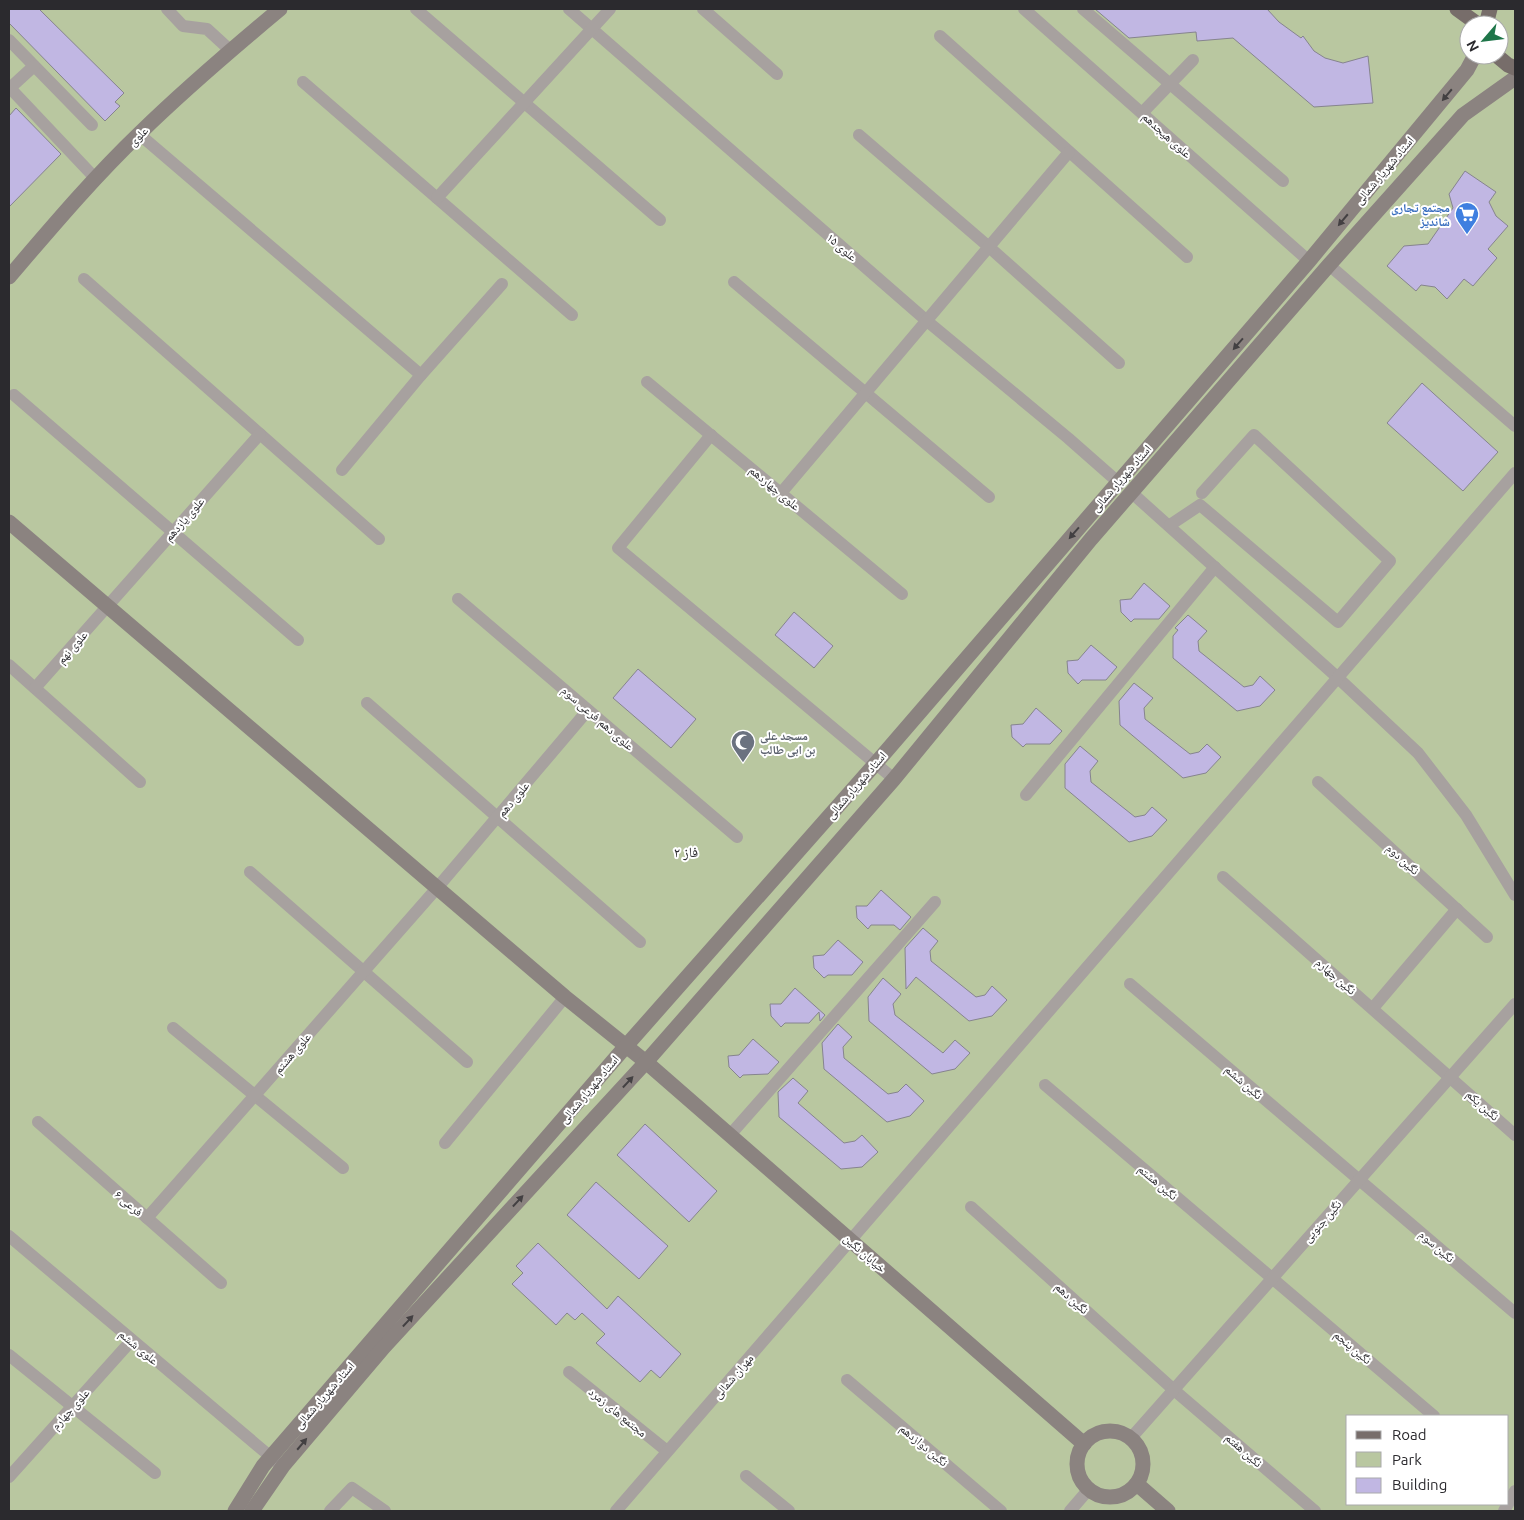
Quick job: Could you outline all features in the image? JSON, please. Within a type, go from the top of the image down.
[{"type":"street","points":[[166,9],[183,26],[207,29],[230,51]]},
{"type":"street","name":"علوی","points":[[9,277],[96,179],[139,134],[230,51],[280,9]]},
{"type":"street","points":[[416,9],[660,220]]},
{"type":"street","name":"علوی ۱۵","points":[[569,9],[927,322],[1068,438],[1118,482]]},
{"type":"street","points":[[437,198],[610,9]]},
{"type":"street","points":[[703,9],[776,74]]},
{"type":"street","name":"علوی هیجدهم","points":[[1024,9],[1309,261]]},
{"type":"street","points":[[1083,9],[1283,181]]},
{"type":"street","points":[[940,36],[1187,258]]},
{"type":"street","points":[[9,40],[92,125]]},
{"type":"street","points":[[1142,113],[1193,60]]},
{"type":"street","name":"استاد شهریار شمالی","points":[[235,1511],[626,1046],[876,763],[1309,261],[1470,65]]},
{"type":"street","points":[[34,66],[10,88],[96,179]]},
{"type":"street","name":"استاد شهریار شمالی","points":[[252,1511],[277,1462],[646,1062],[894,779],[1085,546],[1329,265],[1463,115],[1515,78]]},
{"type":"street","points":[[302,82],[572,315]]},
{"type":"street","points":[[139,134],[421,374]]},
{"type":"street","points":[[859,135],[989,247],[1119,363]]},
{"type":"street","points":[[781,493],[1069,152]]},
{"type":"street","points":[[1329,265],[1515,426]]},
{"type":"street","points":[[84,280],[379,539]]},
{"type":"street","points":[[734,282],[989,497]]},
{"type":"street","points":[[342,470],[421,374],[502,284]]},
{"type":"street","name":"علوی چهاردهم","points":[[647,382],[902,594]]},
{"type":"street","points":[[14,396],[298,640]]},
{"type":"street","name":"علوی یازدهم","points":[[108,605],[260,434]]},
{"type":"street","points":[[711,434],[618,548],[894,779]]},
{"type":"street","points":[[1170,525],[1200,505],[1338,622],[1390,561],[1254,435],[1202,493]]},
{"type":"street","name":"مهران شمالی","points":[[616,1511],[1515,473]]},
{"type":"street","points":[[1118,482],[1170,525],[1418,753],[1466,815],[1515,895]]},
{"type":"street","name":"خیابان نگین","points":[[9,522],[565,997],[646,1062],[1084,1444]]},
{"type":"street","points":[[1026,795],[1215,567]]},
{"type":"street","name":"علوی دهم فرعی سوم","points":[[458,599],[737,837]]},
{"type":"street","name":"علوی نهم","points":[[35,688],[108,605]]},
{"type":"street","points":[[9,665],[140,782]]},
{"type":"street","points":[[367,704],[640,942]]},
{"type":"street","name":"علوی دهم","points":[[437,888],[588,710]]},
{"type":"street","name":"نگین دوم","points":[[1318,782],[1487,937]]},
{"type":"street","points":[[250,872],[467,1062]]},
{"type":"street","name":"نگین چهارم","points":[[1223,877],[1450,1076]]},
{"type":"street","name":"علوی هشتم","points":[[146,1218],[437,888]]},
{"type":"street","points":[[730,1135],[935,902]]},
{"type":"street","points":[[1373,1008],[1457,909]]},
{"type":"street","name":"نگین ششم","points":[[1130,984],[1359,1180]]},
{"type":"street","points":[[445,1143],[565,997]]},
{"type":"street","name":"نگین جنوبی","points":[[1131,1438],[1515,1004]]},
{"type":"street","points":[[173,1028],[256,1094],[343,1168]]},
{"type":"street","name":"نگین یکم","points":[[1450,1076],[1515,1135]]},
{"type":"street","name":"نگین هشتم","points":[[1045,1085],[1272,1278]]},
{"type":"street","name":"فرعی ۶","points":[[38,1122],[221,1283]]},
{"type":"street","name":"نگین سوم","points":[[1359,1180],[1515,1313]]},
{"type":"street","name":"نگین دهم","points":[[971,1207],[1174,1390]]},
{"type":"street","name":"علوی ششم","points":[[9,1236],[132,1342],[277,1462]]},
{"type":"street","name":"نگین پنجم","points":[[1272,1278],[1433,1415]]},
{"type":"street","name":"علوی چهارم","points":[[9,1477],[132,1342]]},
{"type":"street","points":[[9,1356],[155,1473]]},
{"type":"street","name":"مجتمع های زمرد","points":[[569,1372],[667,1452]]},
{"type":"street","name":"نگین دوازدهم","points":[[847,1380],[1002,1511]]},
{"type":"street","name":"نگین هفتم","points":[[1174,1390],[1315,1511]]},
{"type":"street","points":[[1106,1431],[1115,1431],[1131,1438],[1138,1446],[1144,1465],[1137,1484],[1129,1492],[1108,1497],[1098,1495],[1089,1489],[1078,1472],[1079,1453],[1084,1444],[1098,1433],[1106,1431]]},
{"type":"street","points":[[746,1476],[788,1511]]},
{"type":"street","points":[[1137,1484],[1168,1511]]},
{"type":"street","points":[[330,1511],[352,1488],[386,1511]]},
{"type":"street","points":[[1070,1511],[1089,1489]]},
{"type":"green space","points":[[9,9],[1515,9],[1515,1511],[9,1511]]},
{"type":"building","points":[[9,9],[39,9],[124,93],[115,102],[120,106],[105,121],[9,23]]},
{"type":"building","points":[[1095,9],[1267,9],[1279,22],[1301,38],[1303,36],[1314,51],[1325,58],[1343,63],[1368,56],[1373,103],[1314,107],[1233,38],[1197,41],[1196,32],[1129,38]]},
{"type":"building","points":[[16,108],[61,154],[9,207],[9,116]]},
{"type":"building","name":"مجتمع تجاری شاندیز","points":[[1465,171],[1496,192],[1489,202],[1496,216],[1508,226],[1488,249],[1497,258],[1473,286],[1464,279],[1447,299],[1435,287],[1421,285],[1416,291],[1387,266],[1404,246],[1428,244],[1453,208],[1449,194]]},
{"type":"building","points":[[1422,383],[1498,452],[1463,491],[1387,423]]},
{"type":"building","points":[[1144,583],[1170,606],[1159,619],[1134,619],[1131,622],[1121,612],[1120,600],[1131,599]]},
{"type":"building","points":[[794,612],[833,646],[814,668],[775,635]]},
{"type":"building","points":[[1188,615],[1207,631],[1198,641],[1199,651],[1244,687],[1253,685],[1260,676],[1275,690],[1260,706],[1237,711],[1173,658],[1173,636],[1178,630],[1175,628]]},
{"type":"building","points":[[1091,645],[1117,667],[1106,680],[1082,680],[1078,684],[1068,673],[1067,661],[1078,660]]},
{"type":"building","points":[[638,669],[696,719],[671,748],[613,698]]},
{"type":"building","points":[[1134,683],[1153,698],[1144,708],[1145,719],[1190,754],[1199,752],[1207,744],[1221,757],[1206,773],[1183,778],[1120,725],[1119,701]]},
{"type":"building","points":[[1036,708],[1062,731],[1050,744],[1026,744],[1023,747],[1012,737],[1011,725],[1023,724]]},
{"type":"building","points":[[1080,746],[1098,761],[1090,771],[1091,782],[1135,817],[1145,815],[1152,807],[1167,820],[1152,836],[1129,842],[1065,788],[1065,764]]},
{"type":"building","points":[[881,890],[911,917],[900,930],[894,925],[871,925],[868,929],[857,918],[856,906],[867,906]]},
{"type":"building","points":[[923,928],[938,941],[930,951],[931,961],[976,997],[985,995],[992,986],[1007,1000],[992,1016],[969,1021],[916,977],[906,989],[905,948]]},
{"type":"building","points":[[838,940],[863,962],[852,975],[828,975],[824,978],[814,968],[813,956],[824,955]]},
{"type":"building","points":[[883,978],[901,994],[893,1004],[895,1015],[943,1053],[955,1040],[970,1053],[955,1069],[932,1074],[869,1021],[868,997]]},
{"type":"building","points":[[795,988],[825,1015],[820,1021],[819,1012],[809,1023],[785,1023],[781,1027],[771,1016],[770,1004],[781,1004]]},
{"type":"building","points":[[838,1024],[852,1037],[843,1047],[844,1058],[888,1094],[898,1092],[906,1084],[924,1101],[910,1116],[887,1122],[824,1069],[822,1043]]},
{"type":"building","points":[[753,1039],[779,1062],[768,1074],[743,1075],[740,1078],[729,1067],[728,1056],[739,1055]]},
{"type":"building","points":[[793,1078],[808,1091],[798,1103],[844,1143],[855,1141],[862,1135],[878,1152],[862,1167],[841,1169],[779,1117],[778,1092]]},
{"type":"building","points":[[645,1124],[717,1191],[689,1222],[617,1155]]},
{"type":"building","points":[[596,1182],[668,1246],[639,1279],[567,1215]]},
{"type":"building","points":[[538,1243],[607,1309],[618,1296],[681,1354],[660,1378],[651,1370],[640,1382],[596,1343],[605,1334],[582,1313],[575,1320],[567,1313],[556,1325],[512,1284],[523,1273],[516,1266]]},
{"type":"place","name":"مجتمع تجاری شاندیز","points":[[1467,235]]},
{"type":"place","name":"مسجد علی بن ابی طالب","points":[[743,763]]},
{"type":"district","name":"فاز ۲","points":[[686,852]]}]
